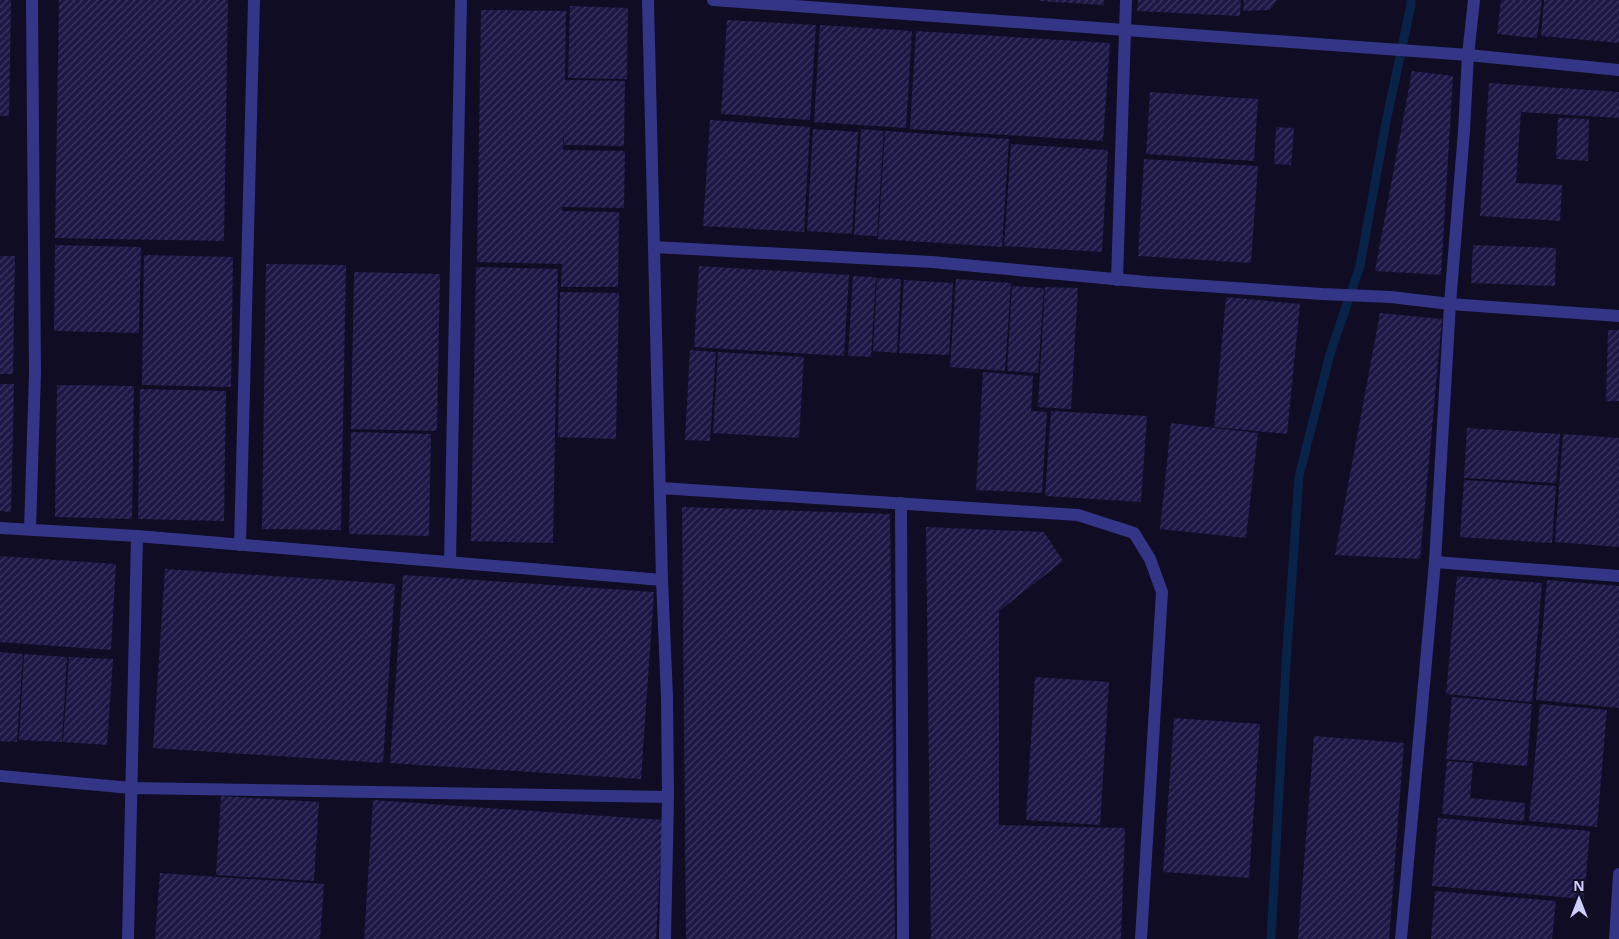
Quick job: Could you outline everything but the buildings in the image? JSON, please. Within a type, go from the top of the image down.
[{"type":"street","points":[[30,529],[36,374],[32,0]]},
{"type":"street","points":[[240,545],[254,0]]},
{"type":"street","points":[[450,562],[461,0]]},
{"type":"street","points":[[648,0],[668,797],[665,939]]},
{"type":"street","points":[[713,0],[1468,55],[1619,70]]},
{"type":"street","points":[[1117,280],[1126,0]]},
{"type":"street","points":[[1400,939],[1435,562],[1450,304],[1468,55],[1474,0]]},
{"type":"street","points":[[654,247],[932,262],[1117,280],[1391,297],[1450,304],[1619,316]]},
{"type":"street","points":[[660,488],[1078,515],[1134,533],[1150,558],[1162,592],[1141,939]]},
{"type":"street","points":[[901,504],[902,939]]},
{"type":"street","points":[[0,528],[137,536],[662,580]]},
{"type":"street","points":[[128,939],[137,536]]},
{"type":"street","points":[[1435,562],[1619,576]]},
{"type":"street","points":[[0,776],[131,788],[668,797]]},
{"type":"street","points":[[1616,939],[1619,874]]},
{"type":"waterway","points":[[1271,939],[1286,664],[1299,476],[1330,354],[1360,266],[1386,122],[1411,0]]}]
